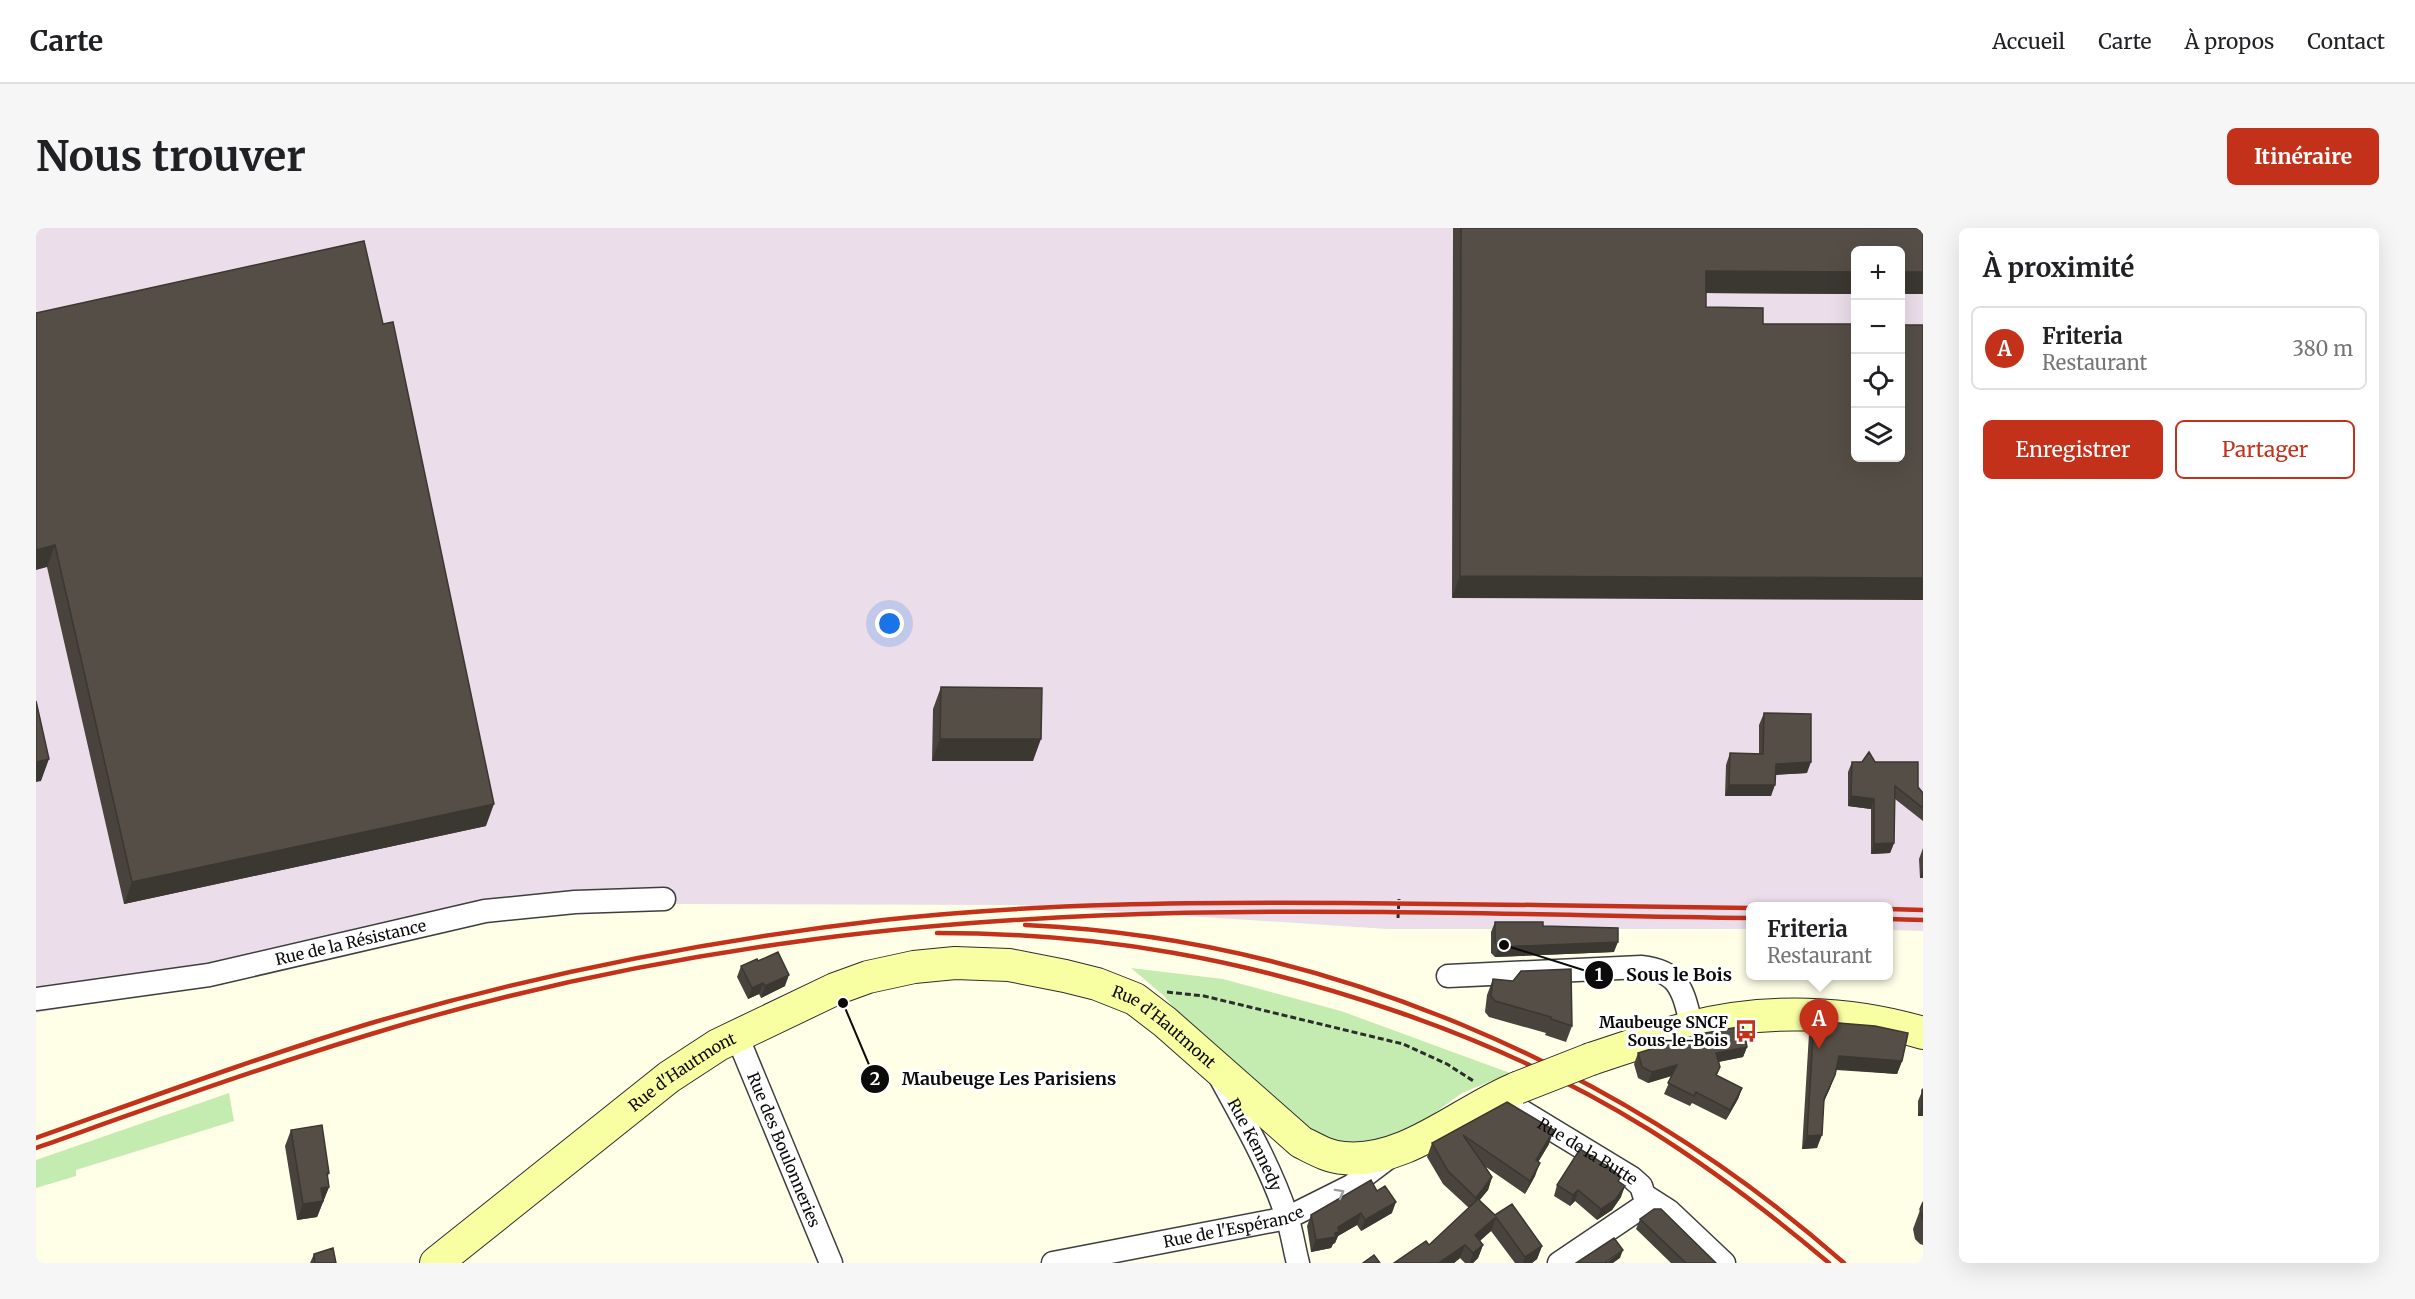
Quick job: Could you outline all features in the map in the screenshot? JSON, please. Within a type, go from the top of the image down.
[{"type":"street","name":"Rue de la Résistance","points":[[36,999],[209,975],[485,911],[575,903],[664,899]]},
{"type":"street","name":"Rue d'Hautmont","points":[[436,1263],[669,1077],[717,1045],[835,989],[892,971],[936,964],[979,962],[1034,969],[1097,984],[1135,999],[1150,1009],[1301,1142],[1322,1153],[1343,1158],[1397,1152],[1507,1092],[1591,1059],[1692,1027],[1767,1015],[1817,1015],[1904,1027],[1923,1033]]},
{"type":"street","points":[[1448,975],[1656,969],[1676,980],[1683,993],[1692,1027]]},
{"type":"street","name":"Rue des Boulonneries","points":[[737,1036],[831,1263]]},
{"type":"street","name":"Rue Kennedy","points":[[1213,1065],[1256,1143],[1287,1218],[1298,1263]]},
{"type":"street","name":"Rue de la Butte","points":[[1507,1092],[1632,1178],[1641,1186],[1644,1195],[1649,1200],[1669,1211],[1724,1263]]},
{"type":"street","name":"Rue de l'Espérance","points":[[1053,1263],[1287,1218],[1351,1186],[1397,1152]]},
{"type":"street","points":[[1559,1263],[1649,1200]]},
{"type":"path","points":[[1398,918],[1399,899]]},
{"type":"path","points":[[1135,999],[1155,991],[1204,996],[1403,1044],[1507,1092]]},
{"type":"shaded area","points":[[36,228],[1923,228],[1923,931],[1893,930],[1893,902],[1746,902],[1746,929],[1387,929],[1019,905],[674,904],[524,915],[417,932],[139,994],[36,1013]]},
{"type":"green space","points":[[1131,968],[1223,979],[1341,1011],[1510,1073],[1462,1093],[1399,1139],[1348,1144],[1321,1137],[1186,1022],[1164,996]]},
{"type":"green space","points":[[229,1093],[234,1121],[76,1170],[76,1176],[36,1188],[36,1160]]},
{"type":"building","points":[[1461,228],[1923,228],[1923,272],[1905,272],[1905,246],[1851,246],[1851,272],[1706,271],[1706,307],[1763,308],[1763,324],[1851,324],[1851,462],[1905,462],[1905,325],[1923,325],[1923,578],[1460,576]]},
{"type":"building","points":[[364,241],[383,324],[393,322],[494,804],[132,882],[55,545],[36,550],[36,313]]},
{"type":"building","points":[[941,687],[1042,688],[1041,739],[940,739]]},
{"type":"building","points":[[36,701],[49,759],[36,762]]},
{"type":"building","points":[[1764,713],[1811,714],[1811,762],[1776,764],[1775,785],[1729,785],[1730,753],[1763,754]]},
{"type":"building","points":[[1869,752],[1875,762],[1918,762],[1918,787],[1923,793],[1923,808],[1895,786],[1894,843],[1874,844],[1874,799],[1851,796],[1852,762],[1862,762]]},
{"type":"building","points":[[1495,922],[1543,922],[1543,926],[1618,928],[1618,942],[1499,947],[1495,943]]},
{"type":"building","points":[[778,952],[789,975],[765,986],[763,983],[752,988],[741,966]]},
{"type":"building","points":[[1571,969],[1572,1026],[1551,1019],[1551,1017],[1495,1001],[1491,996],[1493,979],[1513,981],[1521,971]]},
{"type":"building","points":[[1814,1021],[1875,1026],[1908,1033],[1902,1061],[1839,1056],[1835,1075],[1824,1099],[1822,1135],[1807,1136]]},
{"type":"building","points":[[1743,1026],[1747,1047],[1716,1053],[1720,1067],[1716,1075],[1742,1088],[1730,1110],[1696,1092],[1694,1096],[1668,1083],[1677,1065],[1652,1072],[1642,1067],[1638,1053],[1700,1034]]},
{"type":"building","points":[[1507,1102],[1554,1130],[1536,1160],[1540,1163],[1530,1181],[1463,1135],[1492,1177],[1476,1198],[1448,1171],[1432,1143]]},
{"type":"building","points":[[322,1125],[329,1187],[321,1188],[323,1201],[303,1204],[291,1130]]},
{"type":"building","points":[[1580,1149],[1609,1167],[1621,1177],[1618,1181],[1625,1186],[1615,1200],[1601,1209],[1578,1190],[1573,1195],[1557,1185]]},
{"type":"building","points":[[1371,1180],[1377,1191],[1385,1186],[1396,1202],[1365,1220],[1361,1213],[1338,1227],[1339,1232],[1335,1233],[1336,1237],[1316,1240],[1311,1215]]},
{"type":"building","points":[[1478,1199],[1495,1215],[1512,1204],[1542,1246],[1525,1257],[1496,1217],[1475,1235],[1483,1245],[1473,1253],[1465,1245],[1441,1263],[1394,1263],[1426,1241],[1429,1245]]},
{"type":"building","points":[[1923,1202],[1923,1221],[1920,1209]]},
{"type":"building","points":[[1654,1209],[1661,1209],[1716,1263],[1686,1263],[1640,1219]]},
{"type":"building","points":[[1614,1238],[1623,1250],[1607,1263],[1576,1263]]},
{"type":"building","points":[[333,1248],[336,1263],[315,1263],[314,1254]]},
{"type":"building","points":[[1374,1255],[1380,1263],[1363,1263]]},
{"type":"railway","points":[[36,1138],[284,1051],[431,1006],[495,989],[623,961],[818,928],[941,914],[1173,903],[1746,908]]},
{"type":"railway","points":[[1893,909],[1923,910]]},
{"type":"railway","points":[[36,1148],[243,1075],[419,1020],[523,993],[628,970],[787,943],[907,929],[1027,919],[1147,914],[1388,912],[1746,918]]},
{"type":"railway","points":[[1893,919],[1923,920]]},
{"type":"railway","points":[[1025,925],[1137,935],[1247,956],[1356,986],[1463,1025],[1565,1073],[1664,1129],[1757,1192],[1844,1263]]},
{"type":"railway","points":[[937,933],[1058,938],[1173,953],[1286,978],[1401,1013],[1497,1050],[1619,1111],[1741,1193],[1829,1263]]},
{"type":"place","name":"Sous le Bois","points":[[1504,945]]},
{"type":"place","name":"Maubeuge Les Parisiens","points":[[843,1003]]},
{"type":"place","name":"Maubeuge SNCF Sous-le-Bois","points":[[1746,1031]]},
{"type":"place","name":"Friteria","points":[[1819,1049]]}]
